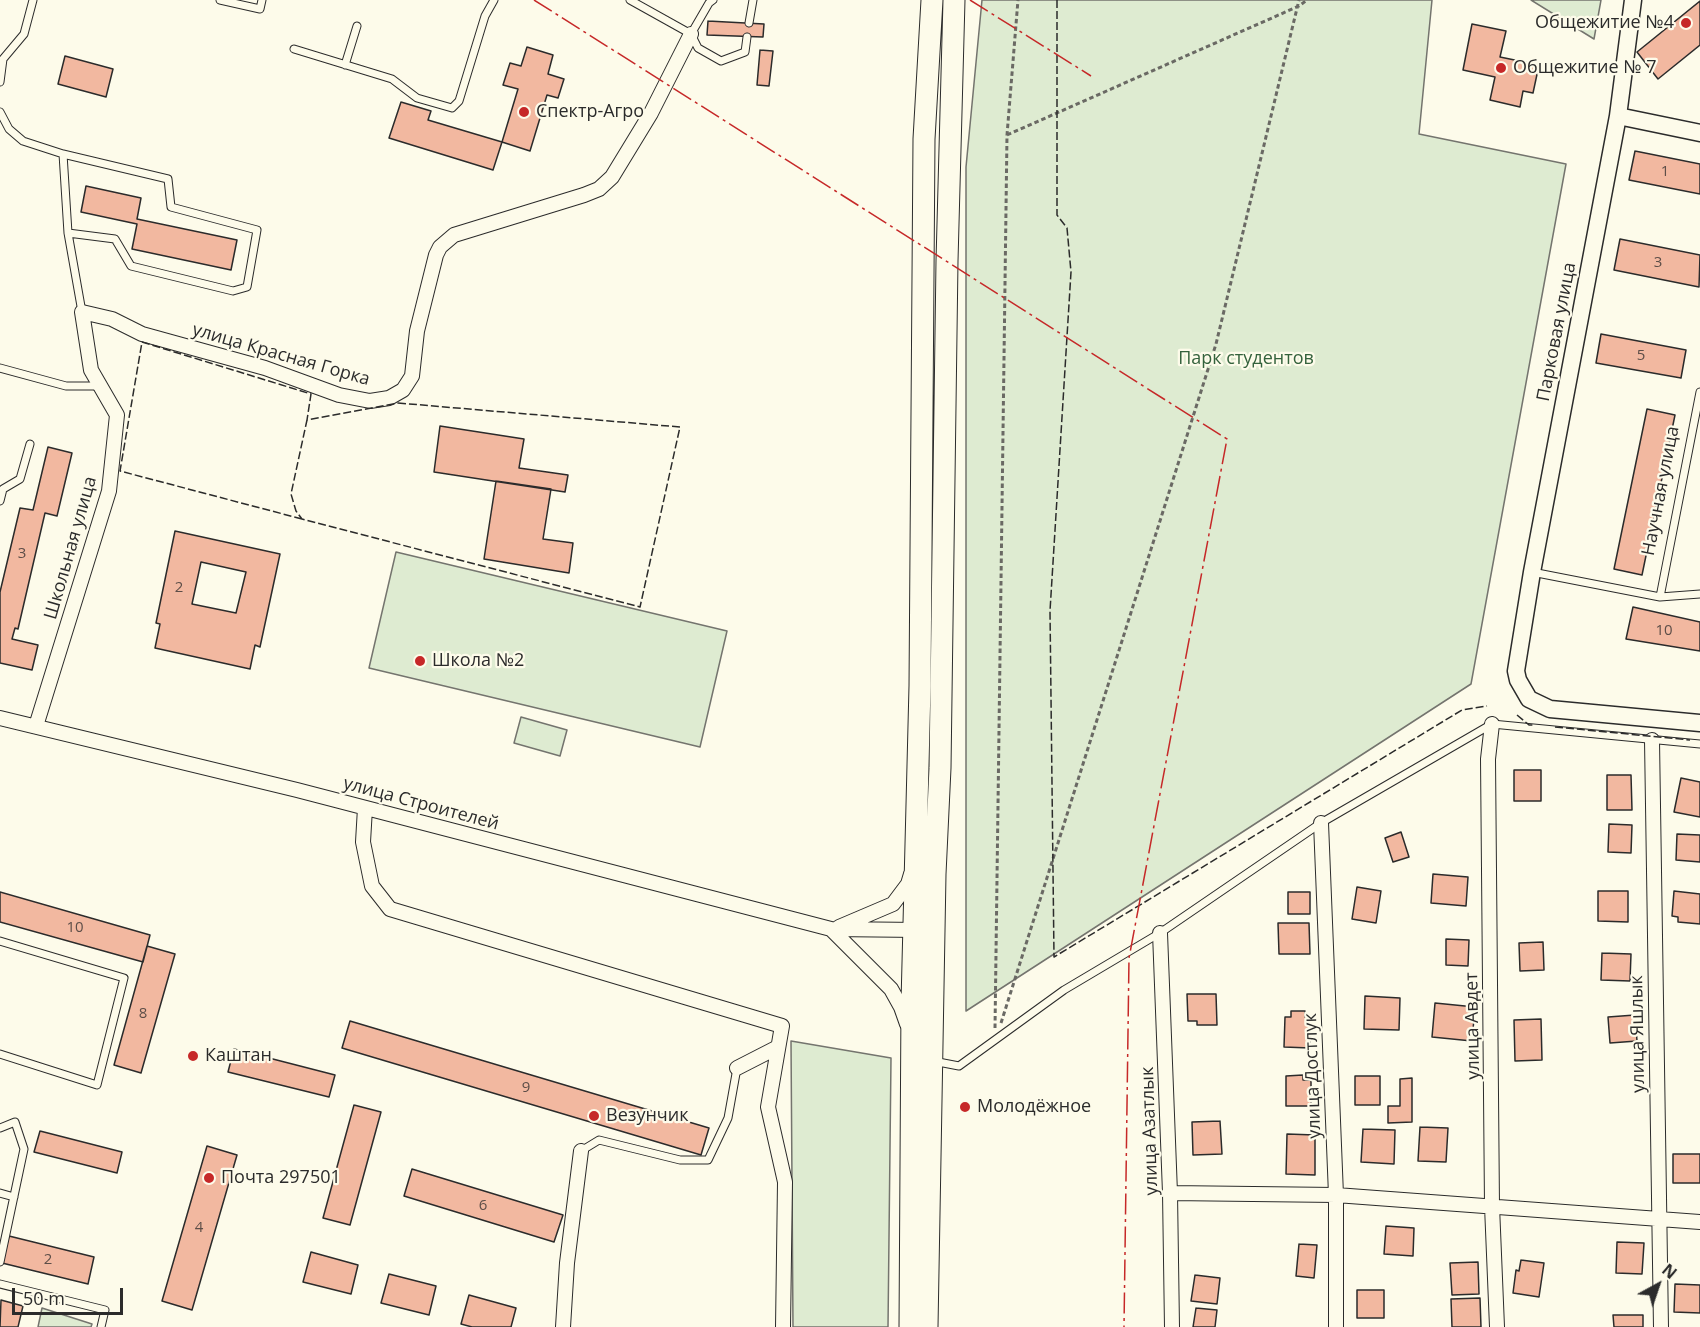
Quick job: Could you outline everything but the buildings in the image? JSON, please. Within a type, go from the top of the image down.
[{"type":"main road","points":[[927,1327],[931,1060],[925,930],[917,855],[924,139],[932,0]]},
{"type":"main road","points":[[910,1327],[912,1038],[940,768],[947,261],[954,0]]},
{"type":"street","name":"Парковая улица","points":[[1633,0],[1618,116],[1532,572],[1516,670],[1518,680],[1529,699],[1550,710],[1700,723]]},
{"type":"street","name":"улица Красная Горка","points":[[82,312],[112,319],[142,334],[265,368],[339,395],[370,401],[389,398],[403,390],[412,376],[417,331],[440,247],[454,235],[599,189],[612,177],[651,113],[691,34]]},
{"type":"street","points":[[1618,116],[1700,133]]},
{"type":"street","name":"Школьная улица","points":[[36,726],[109,490],[117,415],[91,370],[82,312]]},
{"type":"street","name":"улица Строителей","points":[[0,718],[297,790],[831,929],[925,930]]},
{"type":"street","name":"улица Авдет","points":[[1492,724],[1488,759],[1492,1206],[1497,1327]]},
{"type":"street","name":"улица Яшлык","points":[[1652,740],[1661,1327]]},
{"type":"street","points":[[365,808],[363,842],[372,886],[390,909],[782,1026],[768,1107],[785,1182],[783,1327]]},
{"type":"street","name":"улица Достлук","points":[[1321,823],[1335,1195],[1336,1327]]},
{"type":"street","points":[[912,1038],[901,1007],[891,989],[831,929],[864,918],[893,904],[908,884],[917,855]]},
{"type":"street","name":"улица Азатлык","points":[[1160,933],[1170,1193],[1172,1327]]},
{"type":"street","points":[[737,1068],[778,1047]]},
{"type":"street","points":[[563,1327],[567,1263],[581,1151]]},
{"type":"street","points":[[1170,1193],[1335,1195],[1700,1222]]},
{"type":"lane","points":[[0,82],[3,59],[24,34],[33,0]]},
{"type":"lane","points":[[220,0],[260,9],[262,0]]},
{"type":"lane","points":[[294,49],[392,79],[417,99],[452,108],[459,100],[485,16],[494,0]]},
{"type":"lane","points":[[630,0],[691,34],[698,48],[722,61],[745,52],[747,37]]},
{"type":"lane","points":[[691,34],[713,0]]},
{"type":"lane","points":[[749,23],[753,0]]},
{"type":"lane","points":[[345,65],[357,26]]},
{"type":"lane","points":[[0,112],[9,129],[23,141],[63,154],[168,179],[171,207],[257,230],[247,287],[233,291],[131,266],[115,238],[69,233]]},
{"type":"lane","points":[[63,154],[69,233],[82,312]]},
{"type":"lane","points":[[0,368],[66,386],[100,386]]},
{"type":"lane","name":"Научная улица","points":[[1660,597],[1700,392]]},
{"type":"lane","points":[[0,501],[3,489],[20,479],[30,444]]},
{"type":"lane","points":[[1532,572],[1660,597],[1700,594]]},
{"type":"lane","points":[[931,1060],[959,1066],[1064,990],[1160,933],[1321,823],[1492,724],[1700,744]]},
{"type":"lane","points":[[0,941],[124,978],[97,1084],[0,1055]]},
{"type":"lane","points":[[581,1151],[599,1140],[680,1160],[708,1160],[728,1118],[737,1068]]},
{"type":"lane","points":[[0,1128],[15,1122],[24,1149],[0,1262]]},
{"type":"lane","points":[[0,1193],[14,1197]]},
{"type":"lane","points":[[0,1284],[105,1310],[101,1327]]},
{"type":"path","points":[[995,1041],[1007,135],[1018,0]]},
{"type":"path","points":[[995,1041],[1216,344],[1299,0]]},
{"type":"path","points":[[1007,135],[1299,6],[1307,0]]},
{"type":"green space","name":"Парк студентов","points":[[982,0],[1432,0],[1419,134],[1566,164],[1471,684],[966,1011],[966,167]]},
{"type":"green space","points":[[1531,0],[1601,0],[1594,39]]},
{"type":"green space","points":[[396,552],[727,631],[700,747],[369,668]]},
{"type":"green space","points":[[521,717],[567,730],[560,756],[514,743]]},
{"type":"green space","points":[[791,1041],[891,1058],[888,1327],[793,1327]]},
{"type":"green space","points":[[42,1308],[92,1324],[91,1327],[38,1327]]},
{"type":"fence","points":[[1057,0],[1057,215],[1067,228],[1071,272],[1050,611],[1054,957],[1462,710],[1487,706]]},
{"type":"fence","points":[[302,519],[120,471],[142,342],[311,394],[307,420]]},
{"type":"fence","points":[[398,403],[680,427],[640,607],[302,519],[296,511],[291,494],[307,420],[398,403]]},
{"type":"fence","points":[[1517,715],[1529,725],[1534,725]]},
{"type":"fence","points":[[1555,727],[1690,740]]},
{"type":"power","points":[[534,0],[1227,439],[1129,958],[1124,1327]]},
{"type":"power","points":[[970,0],[1091,76]]},
{"type":"place","name":"Общежитие №4","points":[[1686,23]]},
{"type":"place","name":"Общежитие № 7","points":[[1501,68]]},
{"type":"place","name":"Спектр-Агро","points":[[524,112]]},
{"type":"place","name":"Школа №2","points":[[420,661]]},
{"type":"place","name":"Каштан","points":[[193,1056]]},
{"type":"place","name":"Молодёжное","points":[[965,1107]]},
{"type":"place","name":"Везунчик","points":[[594,1116]]},
{"type":"place","name":"Почта 297501","points":[[209,1178]]}]
